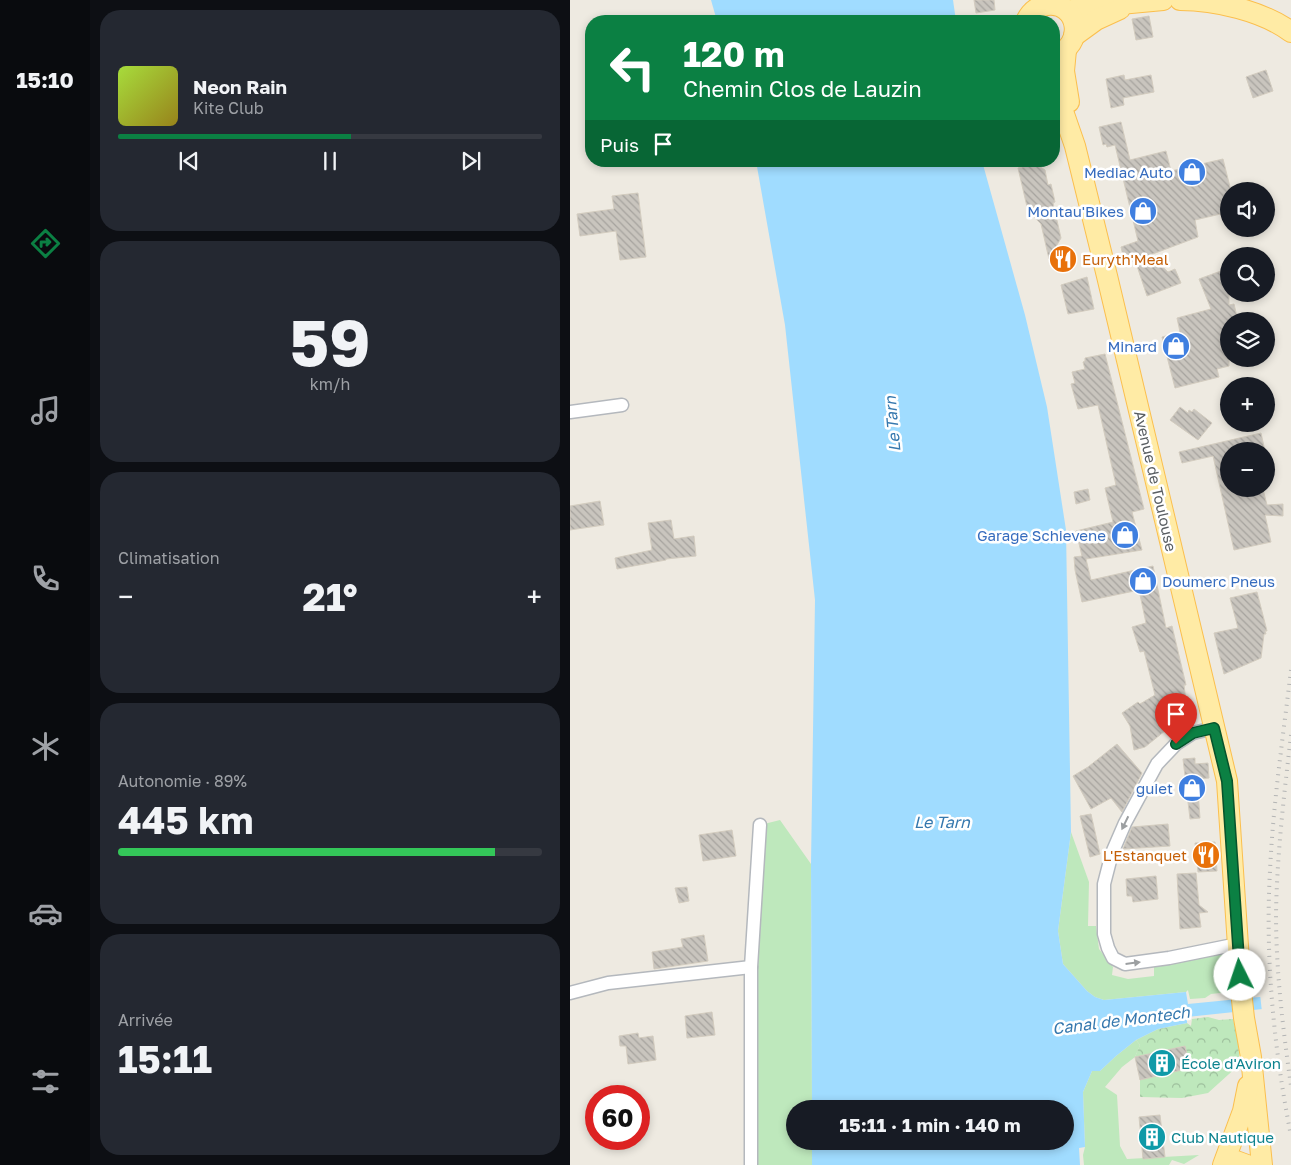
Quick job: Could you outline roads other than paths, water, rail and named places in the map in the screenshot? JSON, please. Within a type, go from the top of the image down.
[{"type":"main road","points":[[1028,12],[1043,5],[1088,7],[1163,0]]},
{"type":"main road","points":[[1180,0],[1222,4],[1245,10],[1291,32]]},
{"type":"main road","points":[[1065,47],[1096,20],[1133,3]]},
{"type":"main road","name":"Avenue de Toulouse","points":[[1055,5],[1071,16],[1075,29],[1065,47],[1064,71],[1075,146]]},
{"type":"main road","name":"Avenue de Toulouse","points":[[1060,102],[1075,146],[1107,276],[1227,781],[1241,990],[1251,1056]]},
{"type":"main road","points":[[1223,1165],[1246,1100],[1251,1056]]},
{"type":"main road","points":[[1251,1056],[1262,1165]]},
{"type":"main road","points":[[1230,1165],[1236,1161],[1247,1165]]},
{"type":"street","points":[[570,412],[622,404]]},
{"type":"street","points":[[1214,728],[1193,733],[1170,750],[1158,764],[1125,823],[1112,853],[1104,884],[1104,934],[1113,958],[1125,964],[1168,958],[1238,944]]},
{"type":"street","points":[[751,1165],[751,967],[760,824]]},
{"type":"street","points":[[570,993],[608,983],[751,967]]},
{"type":"water","points":[[711,0],[953,0],[955,15],[715,15]]},
{"type":"water","name":"Le Tarn","points":[[757,167],[984,167],[1025,315],[1047,407],[1066,530],[1071,832],[1058,931],[1063,964],[1087,991],[1095,997],[1104,1000],[1186,992],[1188,1004],[1291,994],[1291,1006],[1187,1017],[1187,1023],[1158,1029],[1136,1040],[1100,1071],[1092,1071],[1083,1092],[1085,1147],[1079,1148],[1080,1165],[812,1165],[812,1150],[1074,1150],[1074,1100],[812,1100],[811,864],[815,600],[785,325]]},
{"type":"railway","points":[[1291,670],[1273,821],[1269,904],[1272,1004],[1291,1136]]},
{"type":"railway","points":[[1291,735],[1279,847],[1276,914],[1280,1000],[1291,1086]]},
{"type":"place","name":"Mediac Auto","points":[[1192,172]]},
{"type":"place","name":"Montau'Bikes","points":[[1143,211]]},
{"type":"place","name":"Euryth'Meal","points":[[1063,259]]},
{"type":"place","name":"Minard","points":[[1176,346]]},
{"type":"place","name":"Garage Schievene","points":[[1125,535]]},
{"type":"place","name":"Doumerc Pneus","points":[[1143,581]]},
{"type":"place","name":"guiet","points":[[1192,788]]},
{"type":"place","name":"L'Estanquet","points":[[1206,855]]},
{"type":"place","name":"École d'Aviron","points":[[1162,1063]]},
{"type":"place","name":"Club Nautique","points":[[1152,1137]]},
{"type":"water label","name":"Canal de Montech","points":[[1121,1020]]}]
